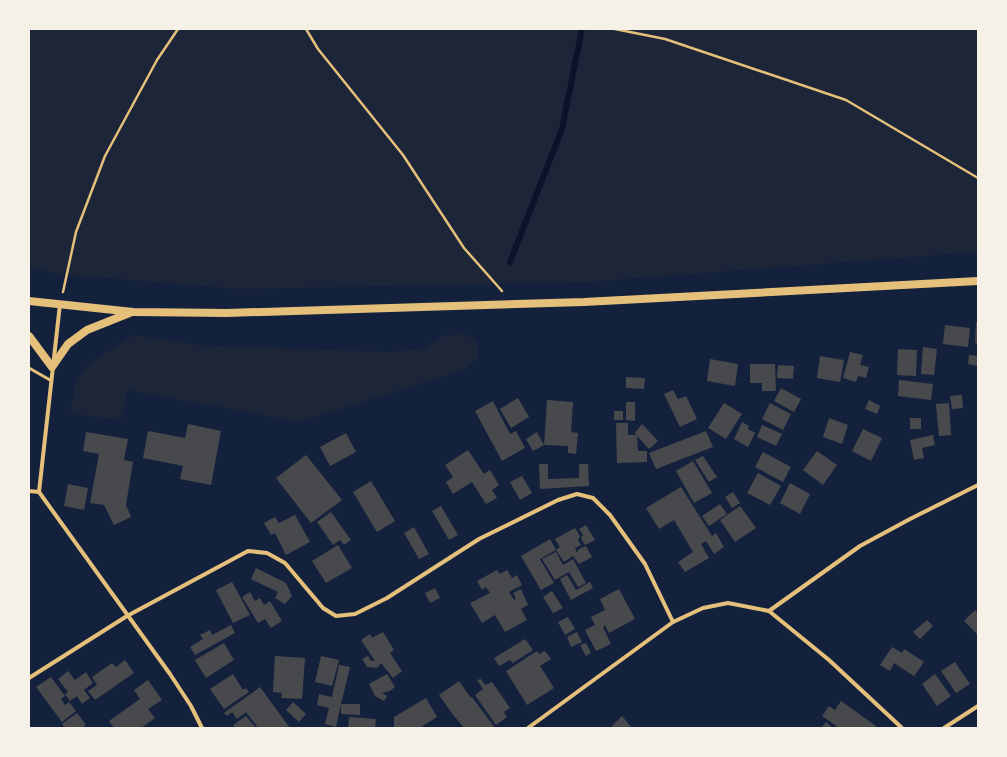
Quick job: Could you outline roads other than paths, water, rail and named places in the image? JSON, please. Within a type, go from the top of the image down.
[{"type":"main road","points":[[29,301],[133,312],[235,313],[592,302],[978,280]]},
{"type":"main road","points":[[29,336],[52,368],[68,344],[87,330],[133,312]]},
{"type":"street","points":[[60,304],[38,492],[191,706],[202,728]]},
{"type":"street","points":[[769,611],[860,546],[978,485]]},
{"type":"street","points":[[29,491],[38,492]]},
{"type":"street","points":[[29,678],[127,616],[248,551],[267,554],[286,564],[323,608],[336,616],[355,614],[387,598],[479,539],[558,500],[577,494],[593,498],[610,515],[645,564],[673,622]]},
{"type":"street","points":[[528,728],[673,622],[703,608],[728,603],[769,611],[830,660],[902,728]]},
{"type":"street","points":[[944,728],[978,706]]},
{"type":"lane","points":[[29,368],[50,380]]},
{"type":"waterway","points":[[510,262],[562,129],[582,29]]}]
